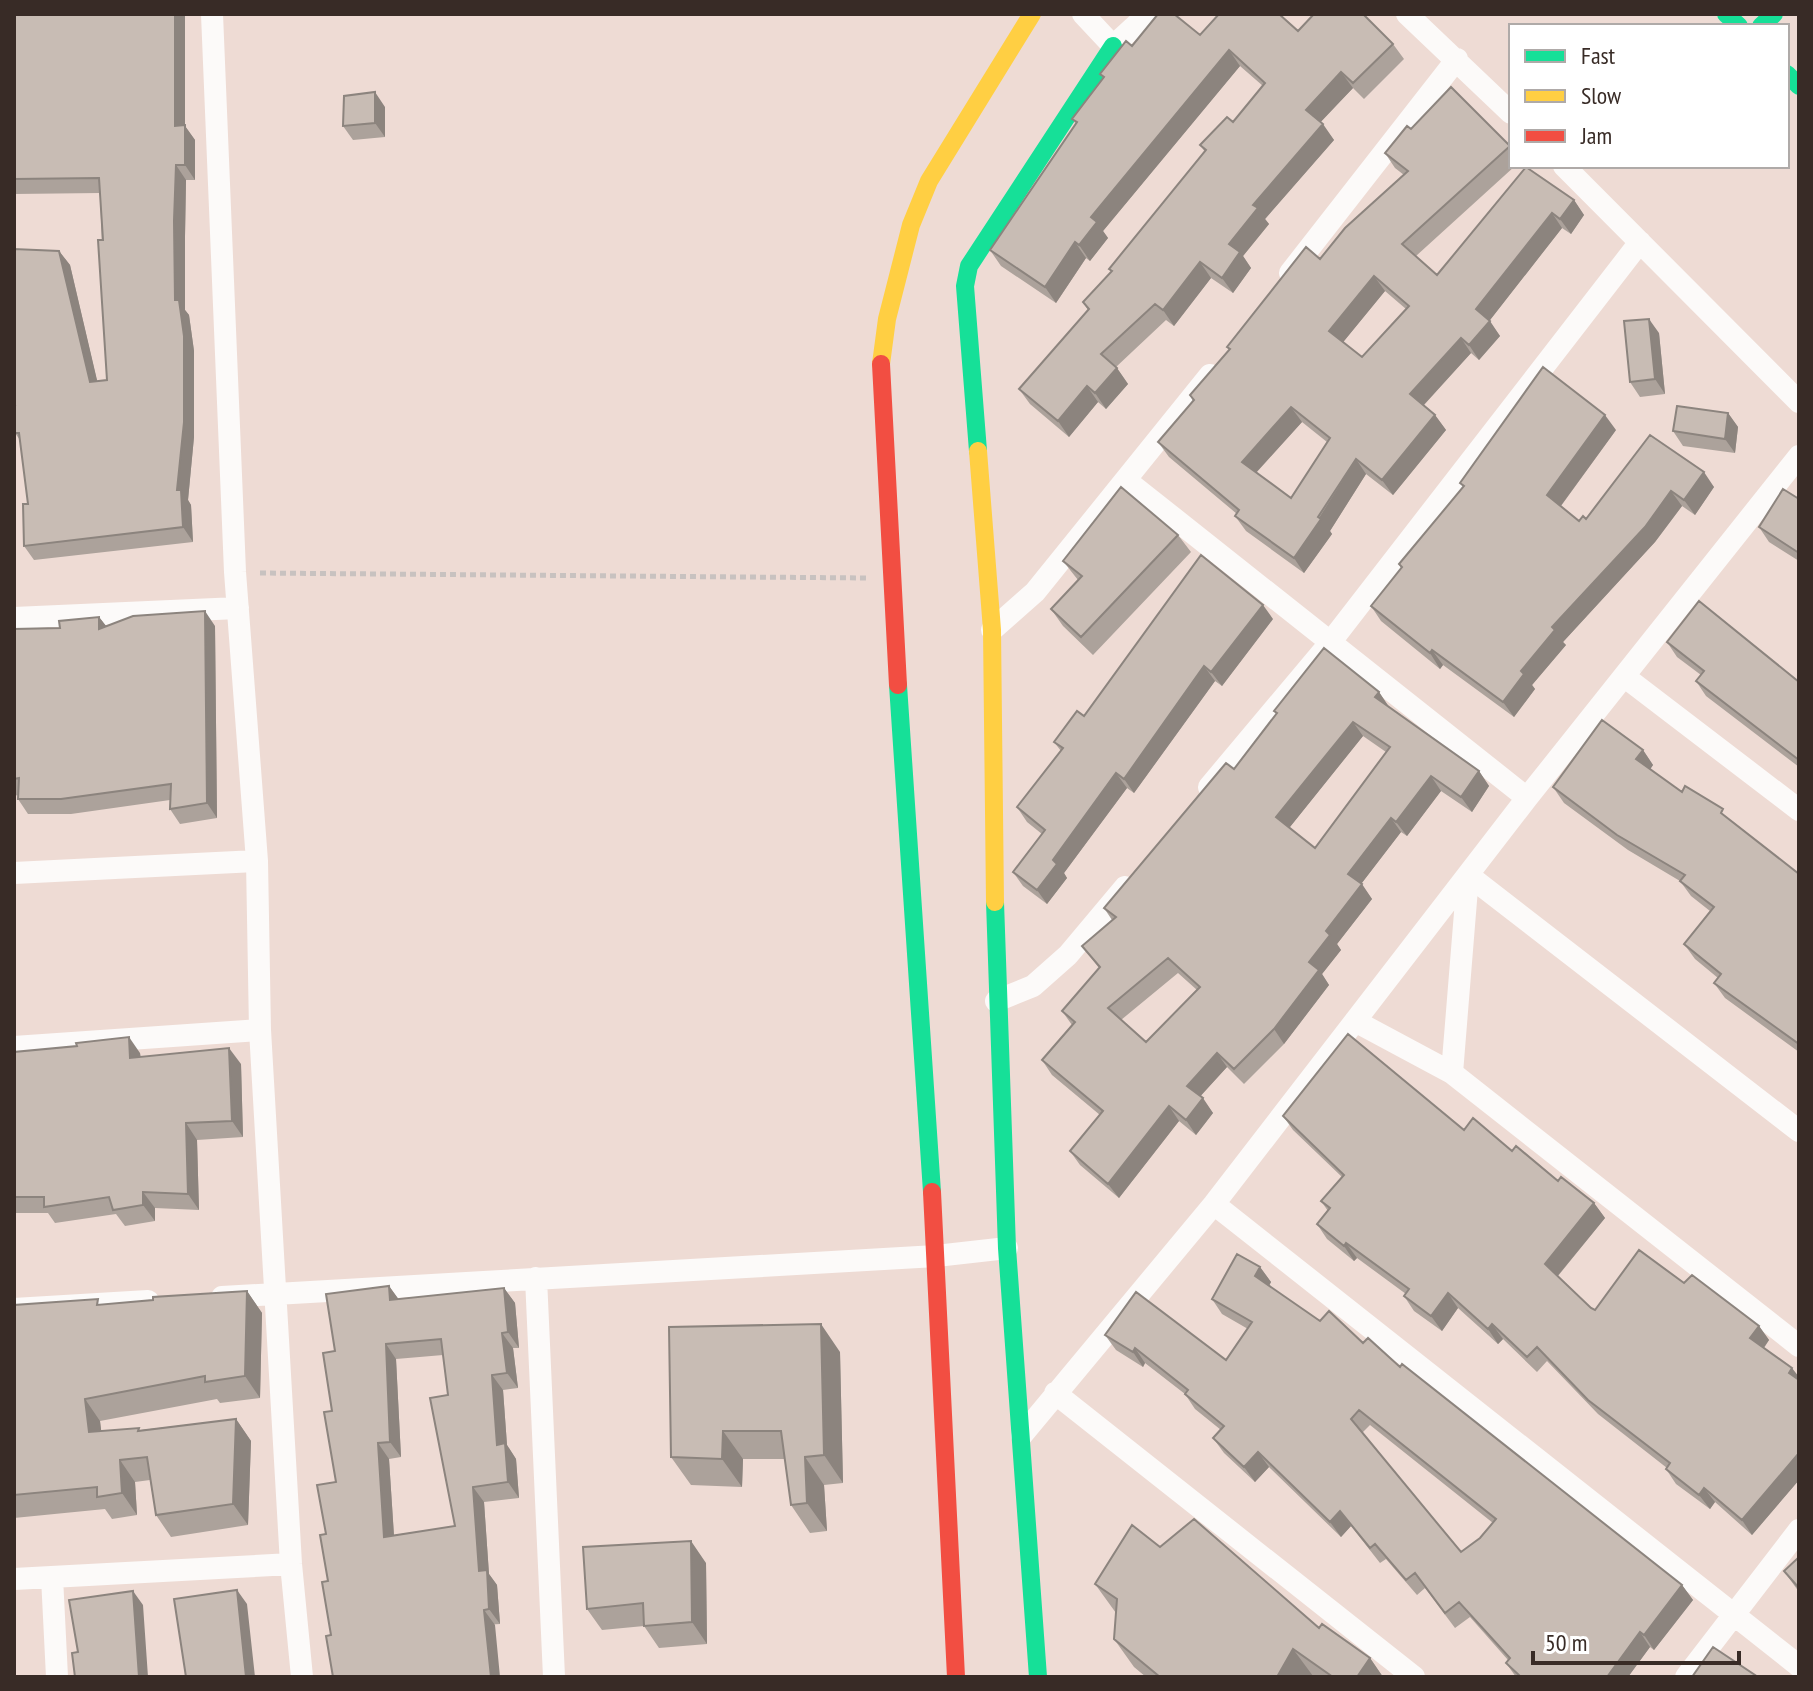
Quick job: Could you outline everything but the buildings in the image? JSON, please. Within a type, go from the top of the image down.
[{"type":"street","points":[[212,14],[235,572],[257,861],[260,1030],[274,1294],[291,1564],[302,1677]]},
{"type":"street","points":[[956,1677],[936,1256],[891,579],[881,358],[887,319],[911,225],[929,181],[1032,14]]},
{"type":"street","points":[[1083,14],[1113,46]]},
{"type":"street","points":[[1038,1677],[1007,1248],[996,1001],[992,630],[965,286],[969,266],[1113,46],[1148,14]]},
{"type":"street","points":[[1407,14],[1509,111]]},
{"type":"street","points":[[1273,295],[1457,59]]},
{"type":"street","points":[[1566,168],[1799,402]]},
{"type":"street","points":[[1199,800],[1329,644],[1640,242]]},
{"type":"street","points":[[992,630],[1035,592],[1224,357]]},
{"type":"street","points":[[1022,1435],[1214,1204],[1527,798],[1799,456]]},
{"type":"street","points":[[1127,481],[1527,798]]},
{"type":"street","points":[[14,618],[238,608]]},
{"type":"street","points":[[1625,677],[1799,810]]},
{"type":"street","points":[[14,873],[257,861]]},
{"type":"street","points":[[996,1001],[1033,986],[1068,955],[1139,872]]},
{"type":"street","points":[[1452,1073],[1468,875]]},
{"type":"street","points":[[1468,875],[1799,1131]]},
{"type":"street","points":[[1355,1021],[1452,1073],[1799,1346]]},
{"type":"street","points":[[14,1047],[260,1030]]},
{"type":"street","points":[[1214,1204],[1799,1666]]},
{"type":"street","points":[[198,1299],[936,1256],[1007,1248]]},
{"type":"street","points":[[536,1278],[554,1677]]},
{"type":"street","points":[[14,1309],[167,1300]]},
{"type":"street","points":[[1055,1393],[1414,1677]]},
{"type":"street","points":[[1686,1677],[1799,1530]]},
{"type":"street","points":[[14,1579],[291,1564]]},
{"type":"street","points":[[52,1577],[57,1677]]},
{"type":"path","points":[[235,572],[891,579]]},
{"type":"traffic: fast","points":[[1726,14],[1737,24]]},
{"type":"traffic: fast","points":[[1763,24],[1774,14]]},
{"type":"traffic: fast","points":[[978,451],[965,286],[969,266],[1113,46]]},
{"type":"traffic: fast","points":[[1789,76],[1799,86]]},
{"type":"traffic: fast","points":[[898,685],[932,1192]]},
{"type":"traffic: fast","points":[[995,902],[1007,1248],[1038,1677]]},
{"type":"traffic: slow","points":[[881,364],[887,319],[911,225],[929,181],[1032,14]]},
{"type":"traffic: slow","points":[[978,451],[992,630],[995,902]]},
{"type":"traffic: jam","points":[[881,364],[898,685]]},
{"type":"traffic: jam","points":[[932,1192],[956,1677]]}]
